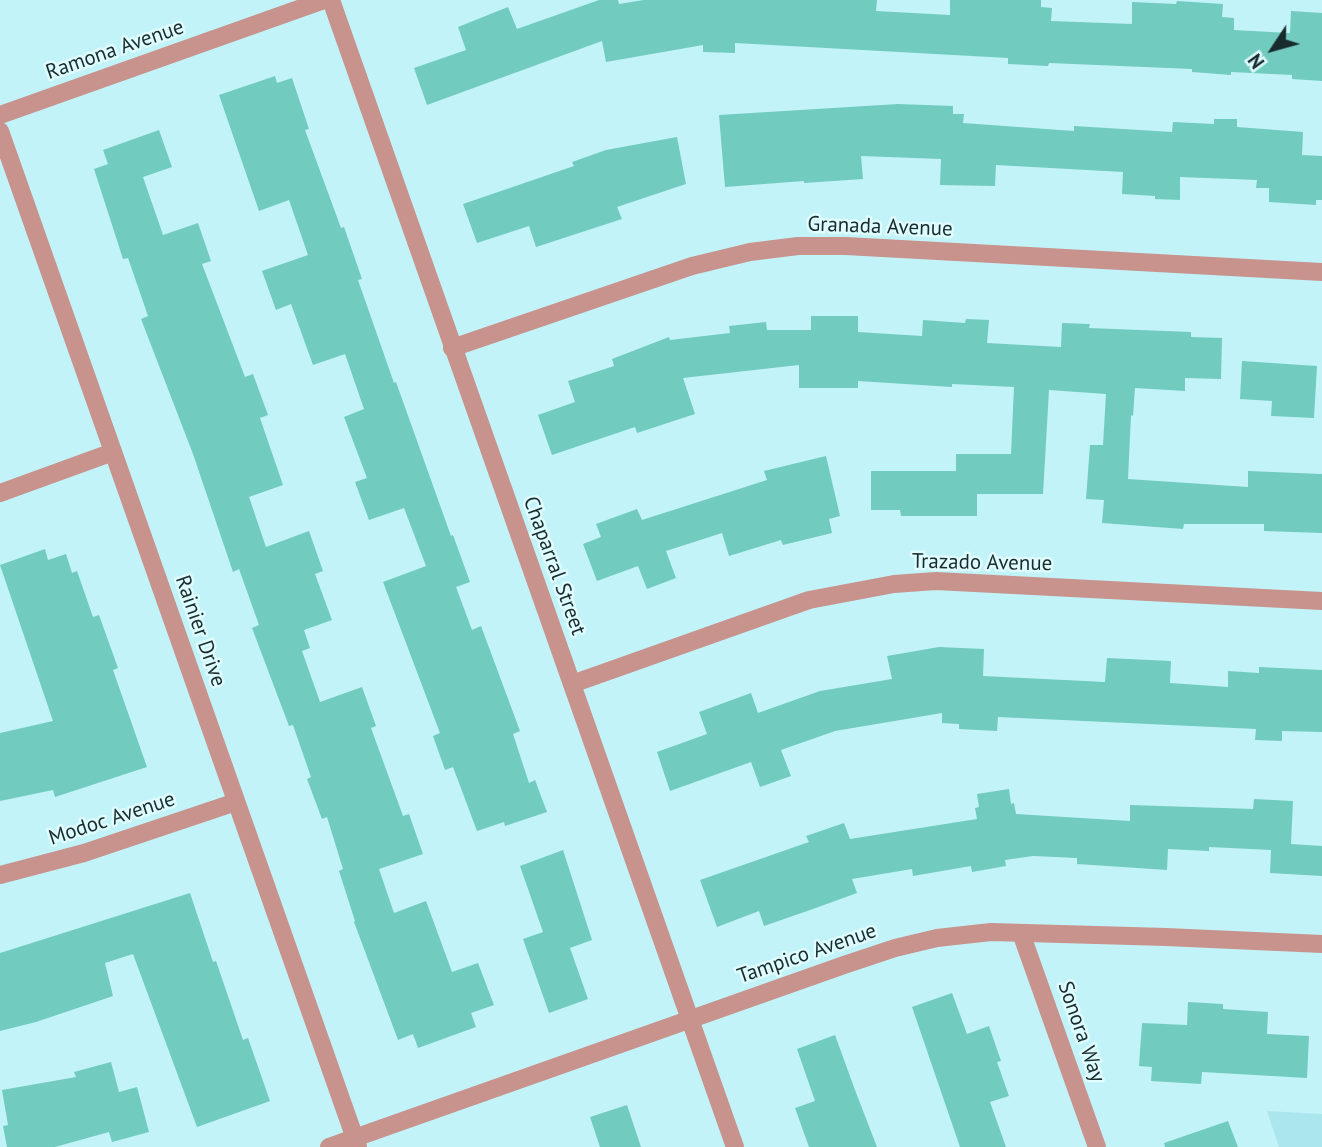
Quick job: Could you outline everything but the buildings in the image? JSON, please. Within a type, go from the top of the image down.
[{"type":"street","name":"Ramona Avenue","points":[[0,115],[324,0]]},
{"type":"street","name":"Chaparral Street","points":[[331,0],[735,1147]]},
{"type":"street","name":"Rainier Drive","points":[[0,131],[356,1142]]},
{"type":"street","name":"Granada Avenue","points":[[452,348],[692,266],[750,252],[798,246],[846,246],[1322,272]]},
{"type":"street","points":[[0,493],[113,452]]},
{"type":"street","name":"Trazado Avenue","points":[[572,684],[809,600],[894,584],[936,581],[1322,601]]},
{"type":"street","name":"Modoc Avenue","points":[[0,876],[84,853],[236,802]]},
{"type":"street","name":"Tampico Avenue","points":[[329,1147],[356,1142],[690,1019],[895,948],[968,934],[1021,933],[1322,944]]},
{"type":"street","name":"Sonora Way","points":[[1021,933],[1097,1147]]},
{"type":"shaded area","points":[[1267,1111],[1322,1114],[1322,1147],[1279,1147]]}]
